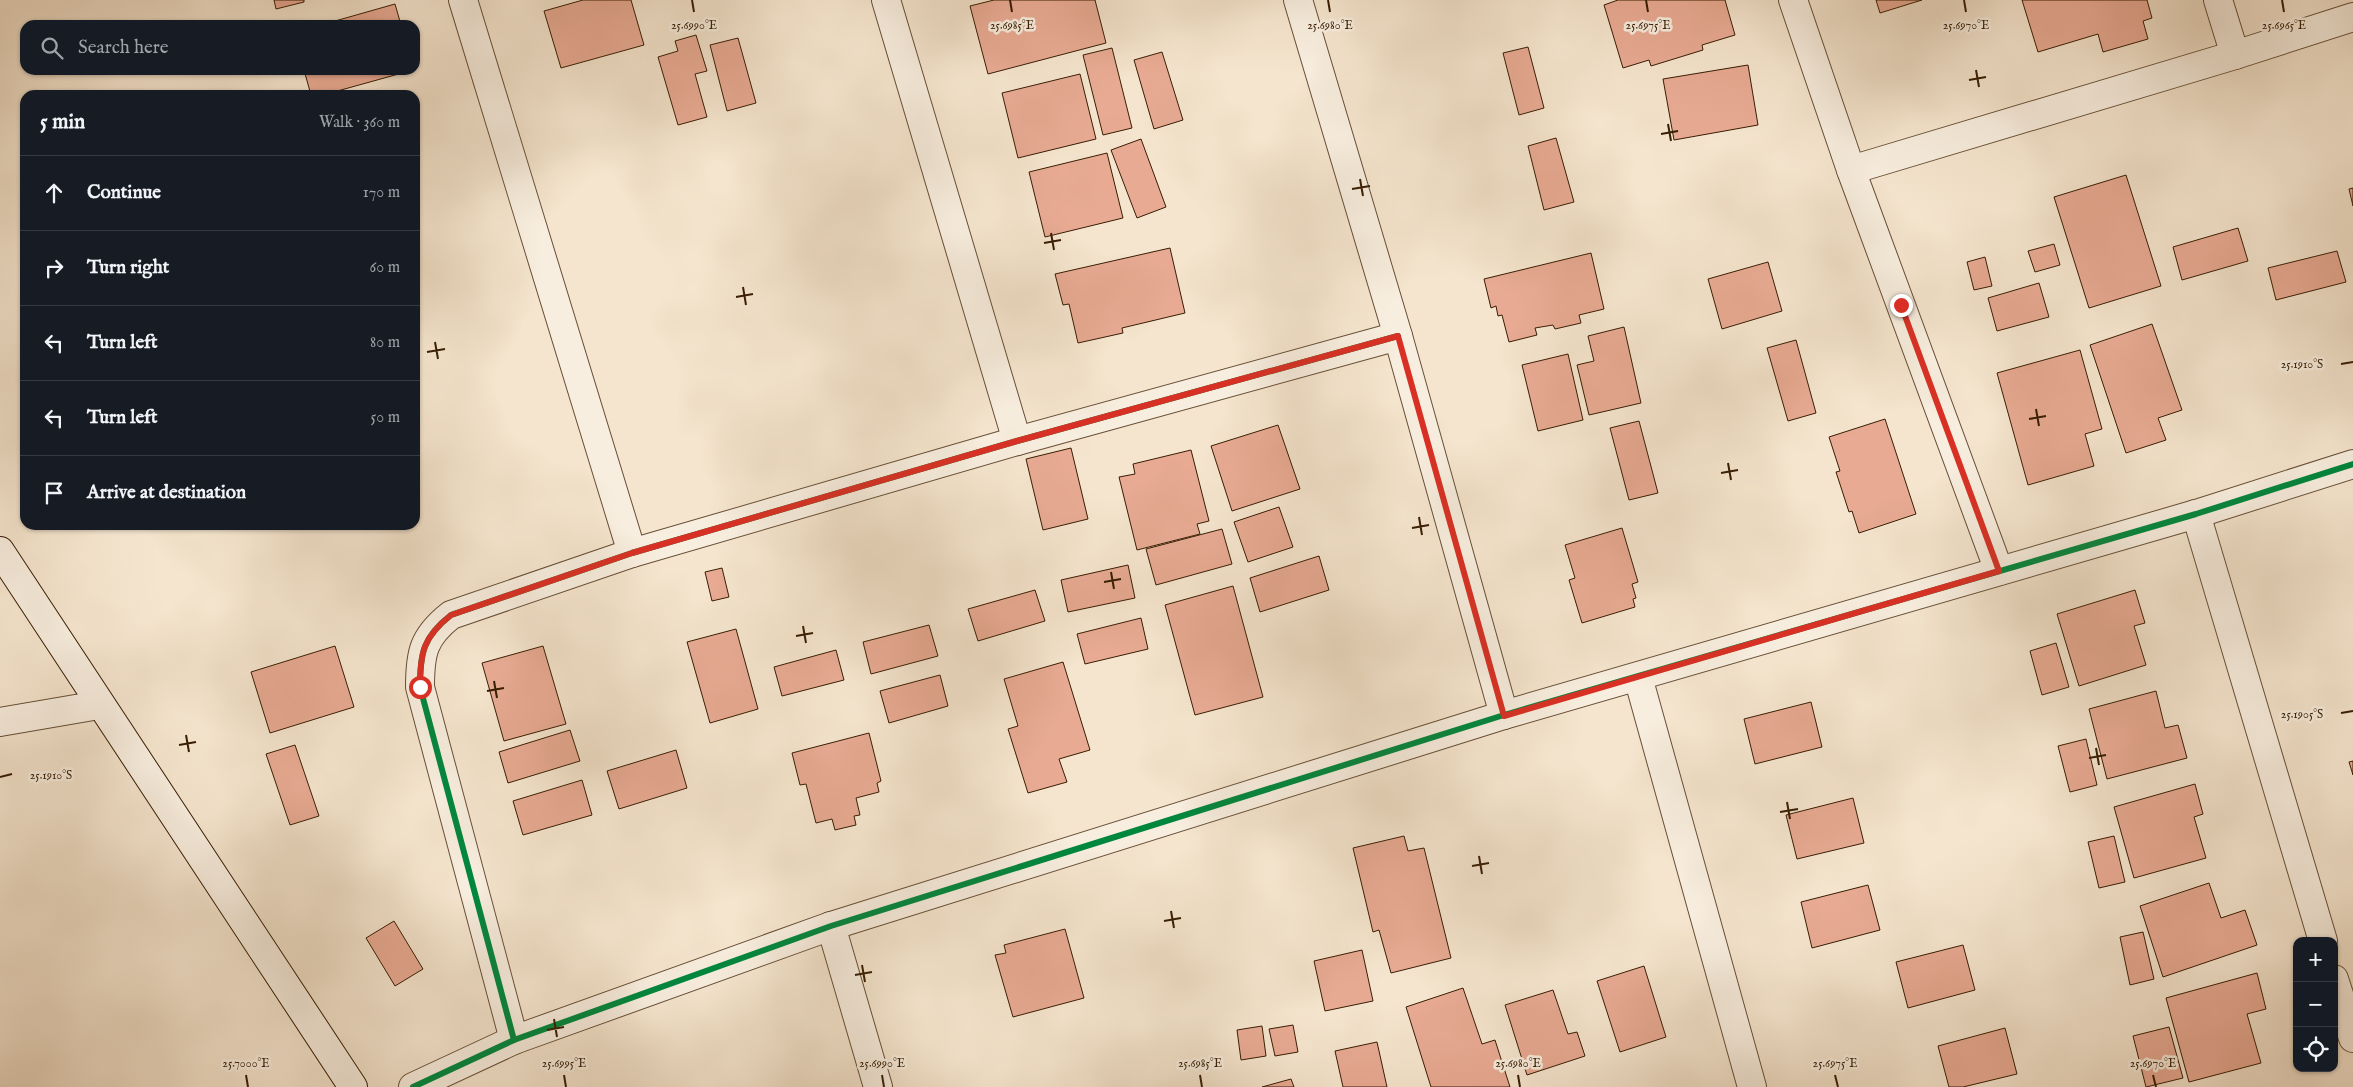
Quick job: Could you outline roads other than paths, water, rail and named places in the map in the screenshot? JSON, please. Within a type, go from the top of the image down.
[{"type":"street","points":[[463,0],[632,553]]},
{"type":"street","points":[[886,0],[1017,441]]},
{"type":"street","points":[[1298,0],[1398,336],[1504,716]]},
{"type":"street","points":[[1793,0],[1851,170],[1999,571]]},
{"type":"street","points":[[2218,0],[2235,55]]},
{"type":"street","points":[[1851,170],[2235,55],[2353,17]]},
{"type":"street","points":[[514,1040],[420,687],[420,661],[435,627],[451,615],[632,553],[1017,441],[1398,336]]},
{"type":"street","points":[[414,1087],[514,1040],[831,926],[1504,716],[2196,514],[2353,464]]},
{"type":"street","points":[[2196,514],[2322,937]]},
{"type":"street","points":[[0,552],[99,705],[353,1087]]},
{"type":"street","points":[[1638,677],[1752,1087]]},
{"type":"street","points":[[0,722],[99,705]]},
{"type":"street","points":[[831,926],[878,1087]]},
{"type":"street","points":[[2341,981],[2353,1038]]}]
